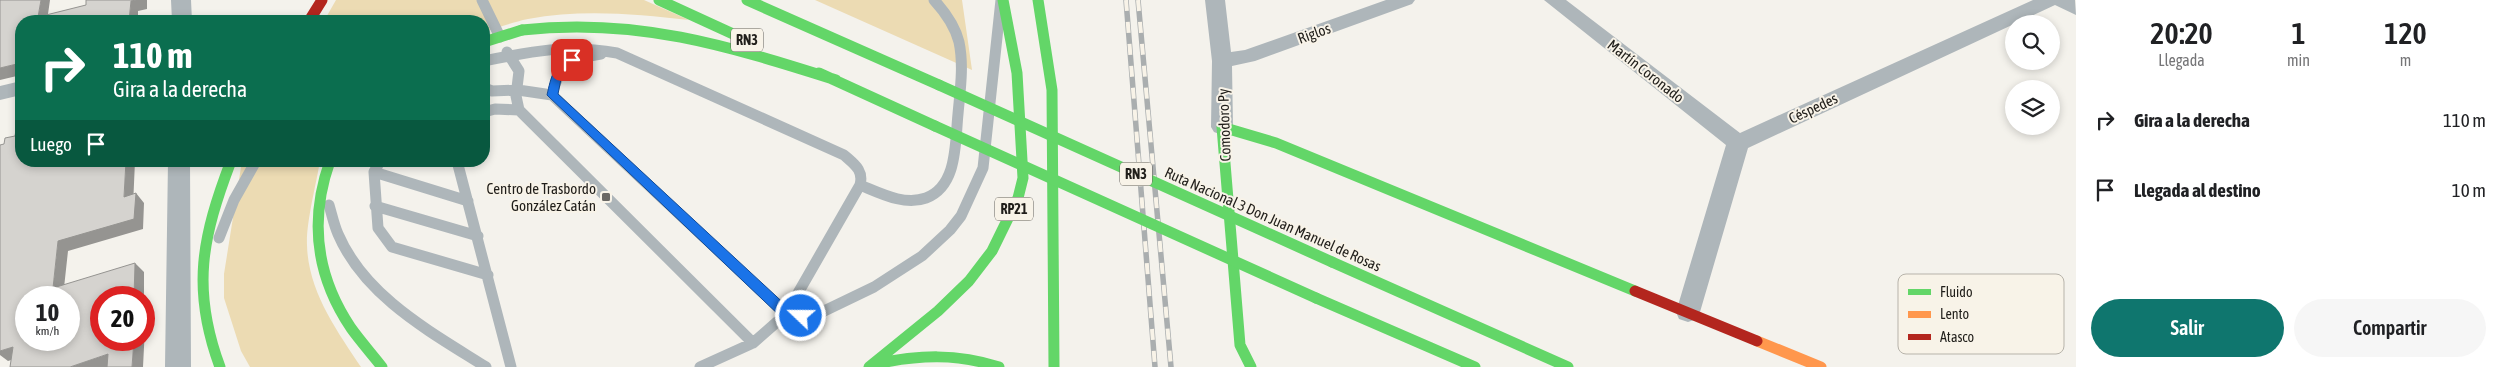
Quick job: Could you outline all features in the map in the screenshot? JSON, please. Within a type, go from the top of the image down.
[{"type":"main road","points":[[313,15],[322,0]]},
{"type":"main road","name":"RN3","points":[[659,0],[1316,298],[1475,367]]},
{"type":"main road","name":"RN3","points":[[747,0],[825,33]]},
{"type":"main road","points":[[770,0],[825,33]]},
{"type":"main road","name":"RP21","points":[[872,366],[938,310],[968,281],[992,251],[1018,198],[1023,178],[1017,73],[1002,0]]},
{"type":"main road","name":"RP21","points":[[1038,0],[1052,90],[1054,367]]},
{"type":"main road","points":[[490,40],[522,30],[569,24],[651,29],[729,47],[836,80]]},
{"type":"main road","name":"Ruta Nacional 3 Don Juan Manuel de Rosas","points":[[825,33],[1568,367]]},
{"type":"main road","points":[[1222,128],[1276,143],[1821,367]]},
{"type":"main road","name":"Comodoro Py","points":[[1222,128],[1240,345],[1251,367]]},
{"type":"main road","points":[[220,367],[206,334],[201,302],[202,267],[210,221],[221,183],[228,167]]},
{"type":"main road","points":[[326,167],[323,173],[315,206],[318,240],[325,274],[348,321],[382,367]]},
{"type":"main road","points":[[872,366],[900,358],[954,355],[980,359],[998,367]]},
{"type":"street","points":[[181,0],[182,15]]},
{"type":"street","name":"Comodoro Py","points":[[1215,0],[1222,61],[1222,128]]},
{"type":"street","name":"Riglos","points":[[1222,61],[1248,56],[1405,0]]},
{"type":"street","name":"Martín Coronado","points":[[1554,0],[1738,143]]},
{"type":"street","name":"Céspedes","points":[[1738,143],[2049,0]]},
{"type":"street","points":[[2061,0],[2076,8]]},
{"type":"street","points":[[0,93],[15,89]]},
{"type":"street","points":[[1688,312],[1738,143]]},
{"type":"street","points":[[178,367],[179,167]]},
{"type":"lane","points":[[482,0],[490,15]]},
{"type":"lane","points":[[860,185],[887,196],[905,200],[921,199],[934,194],[943,185],[950,171],[955,156],[961,59],[958,41],[934,0]]},
{"type":"lane","points":[[490,90],[518,90],[552,95],[786,314],[801,316],[818,314],[884,281],[916,260],[941,240],[960,217],[974,194],[983,168],[1002,0]]},
{"type":"lane","points":[[490,16],[519,71],[516,96],[519,110],[753,343]]},
{"type":"lane","points":[[490,60],[540,49],[570,48],[617,53],[844,155],[860,170],[862,178],[860,185],[786,314],[753,343],[700,367]]},
{"type":"lane","points":[[552,95],[556,74],[561,67],[583,57],[617,53]]},
{"type":"lane","points":[[490,110],[519,110]]},
{"type":"lane","points":[[201,302],[222,230],[234,200],[253,167]]},
{"type":"lane","points":[[377,167],[374,172],[378,228],[392,247],[488,275]]},
{"type":"lane","points":[[459,167],[511,367]]},
{"type":"lane","points":[[374,172],[468,201]]},
{"type":"lane","points":[[323,173],[332,220],[350,260],[386,300],[486,367]]},
{"type":"lane","points":[[375,206],[478,236]]},
{"type":"shaded area","points":[[336,0],[644,0],[689,20],[629,14],[568,14],[528,19],[490,30],[490,15],[327,15]]},
{"type":"shaded area","points":[[815,0],[962,0],[972,70]]},
{"type":"shaded area","points":[[241,167],[319,167],[307,236],[312,278],[325,310],[361,367],[250,367],[241,351],[224,298],[224,274]]},
{"type":"building","points":[[0,0],[41,0],[38,15],[15,15],[15,64],[0,68]]},
{"type":"building","points":[[86,0],[136,0],[131,1],[130,15],[46,15],[86,5]]},
{"type":"building","points":[[15,136],[15,167],[126,167],[124,197],[136,193],[134,219],[58,241],[53,286],[15,286],[15,351],[80,351],[80,286],[60,286],[135,263],[134,286],[90,286],[90,351],[133,351],[132,367],[107,367],[108,354],[70,367],[10,367],[13,347],[0,351],[0,145],[4,144],[5,138]]},
{"type":"railway","points":[[1126,0],[1155,367]]},
{"type":"railway","points":[[1138,0],[1171,367]]},
{"type":"traffic: fast","points":[[659,0],[744,39]]},
{"type":"traffic: fast","points":[[747,0],[939,85]]},
{"type":"traffic: fast","points":[[869,367],[938,311],[969,281],[992,251],[1018,198],[1023,178],[1017,73],[1003,0]]},
{"type":"traffic: fast","points":[[1038,0],[1052,90],[1054,367]]},
{"type":"traffic: fast","points":[[522,30],[592,25],[662,32],[720,45],[836,80]]},
{"type":"traffic: fast","points":[[490,40],[522,30]]},
{"type":"traffic: fast","points":[[819,73],[935,126]]},
{"type":"traffic: fast","points":[[939,85],[1332,262]]},
{"type":"traffic: fast","points":[[935,126],[1316,298]]},
{"type":"traffic: fast","points":[[1251,367],[1240,345],[1222,127],[1276,143],[1635,291]]},
{"type":"traffic: fast","points":[[220,367],[210,340],[204,314],[202,289],[203,263],[213,213],[229,167]]},
{"type":"traffic: fast","points":[[328,167],[318,202],[318,243],[322,263],[328,283],[347,321],[382,367]]},
{"type":"traffic: fast","points":[[1332,262],[1568,367]]},
{"type":"traffic: fast","points":[[1316,298],[1475,367]]},
{"type":"traffic: fast","points":[[876,364],[923,356],[953,356],[968,358],[999,367]]},
{"type":"traffic: slow","points":[[1757,341],[1821,367]]},
{"type":"traffic: jam","points":[[313,15],[322,0]]},
{"type":"traffic: jam","points":[[1635,291],[1757,341]]},
{"type":"place","name":"Centro de Trasbordo González Catán","points":[[606,197]]},
{"type":"route","points":[[572,60],[561,67],[556,74],[552,95],[786,314],[801,316]]}]
